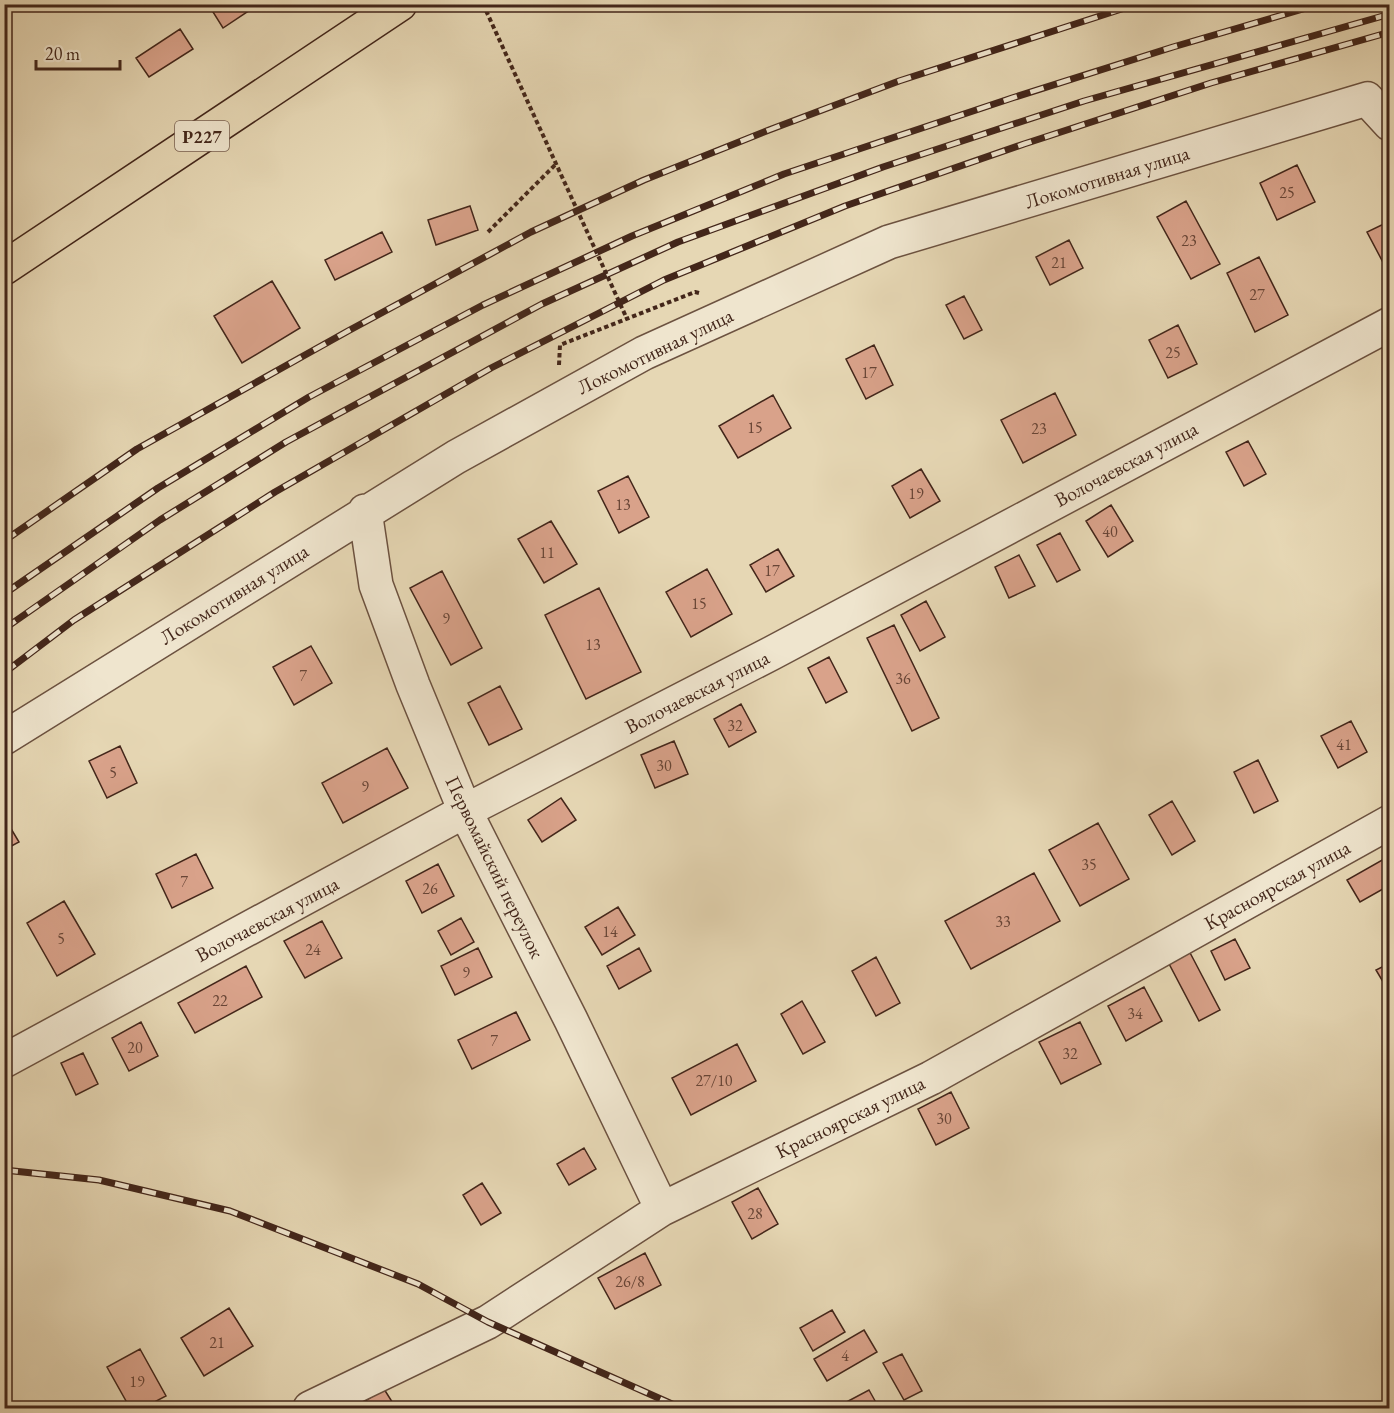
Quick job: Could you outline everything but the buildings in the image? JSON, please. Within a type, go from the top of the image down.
[{"type":"main road","name":"Р227","points":[[4,268],[400,4]]},
{"type":"street","name":"Локомотивная улица","points":[[4,738],[456,457],[644,353],[889,242],[1367,99],[1389,124]]},
{"type":"street","name":"Волочаевская улица","points":[[4,1061],[465,812],[783,647],[1389,324]]},
{"type":"street","name":"Первомайский переулок","points":[[365,512],[376,585],[413,685],[465,812],[571,1020],[662,1209]]},
{"type":"street","name":"Красноярская улица","points":[[310,1408],[488,1322],[662,1209],[931,1078],[1389,822]]},
{"type":"path","points":[[483,4],[627,319]]},
{"type":"path","points":[[488,232],[556,164]]},
{"type":"path","points":[[560,345],[695,292]]},
{"type":"railway","points":[[4,541],[137,449],[531,232],[644,180],[899,81],[1137,4]]},
{"type":"railway","points":[[4,594],[158,488],[309,397],[483,305],[632,236],[784,174],[1012,98],[1320,4]]},
{"type":"railway","points":[[4,629],[160,520],[286,442],[542,304],[678,242],[883,167],[1084,101],[1390,14]]},
{"type":"railway","points":[[4,673],[74,620],[275,492],[491,368],[664,280],[845,206],[1024,144],[1211,83],[1390,32]]},
{"type":"railway","points":[[4,1170],[99,1180],[230,1211],[418,1284],[488,1322],[681,1408]]}]
